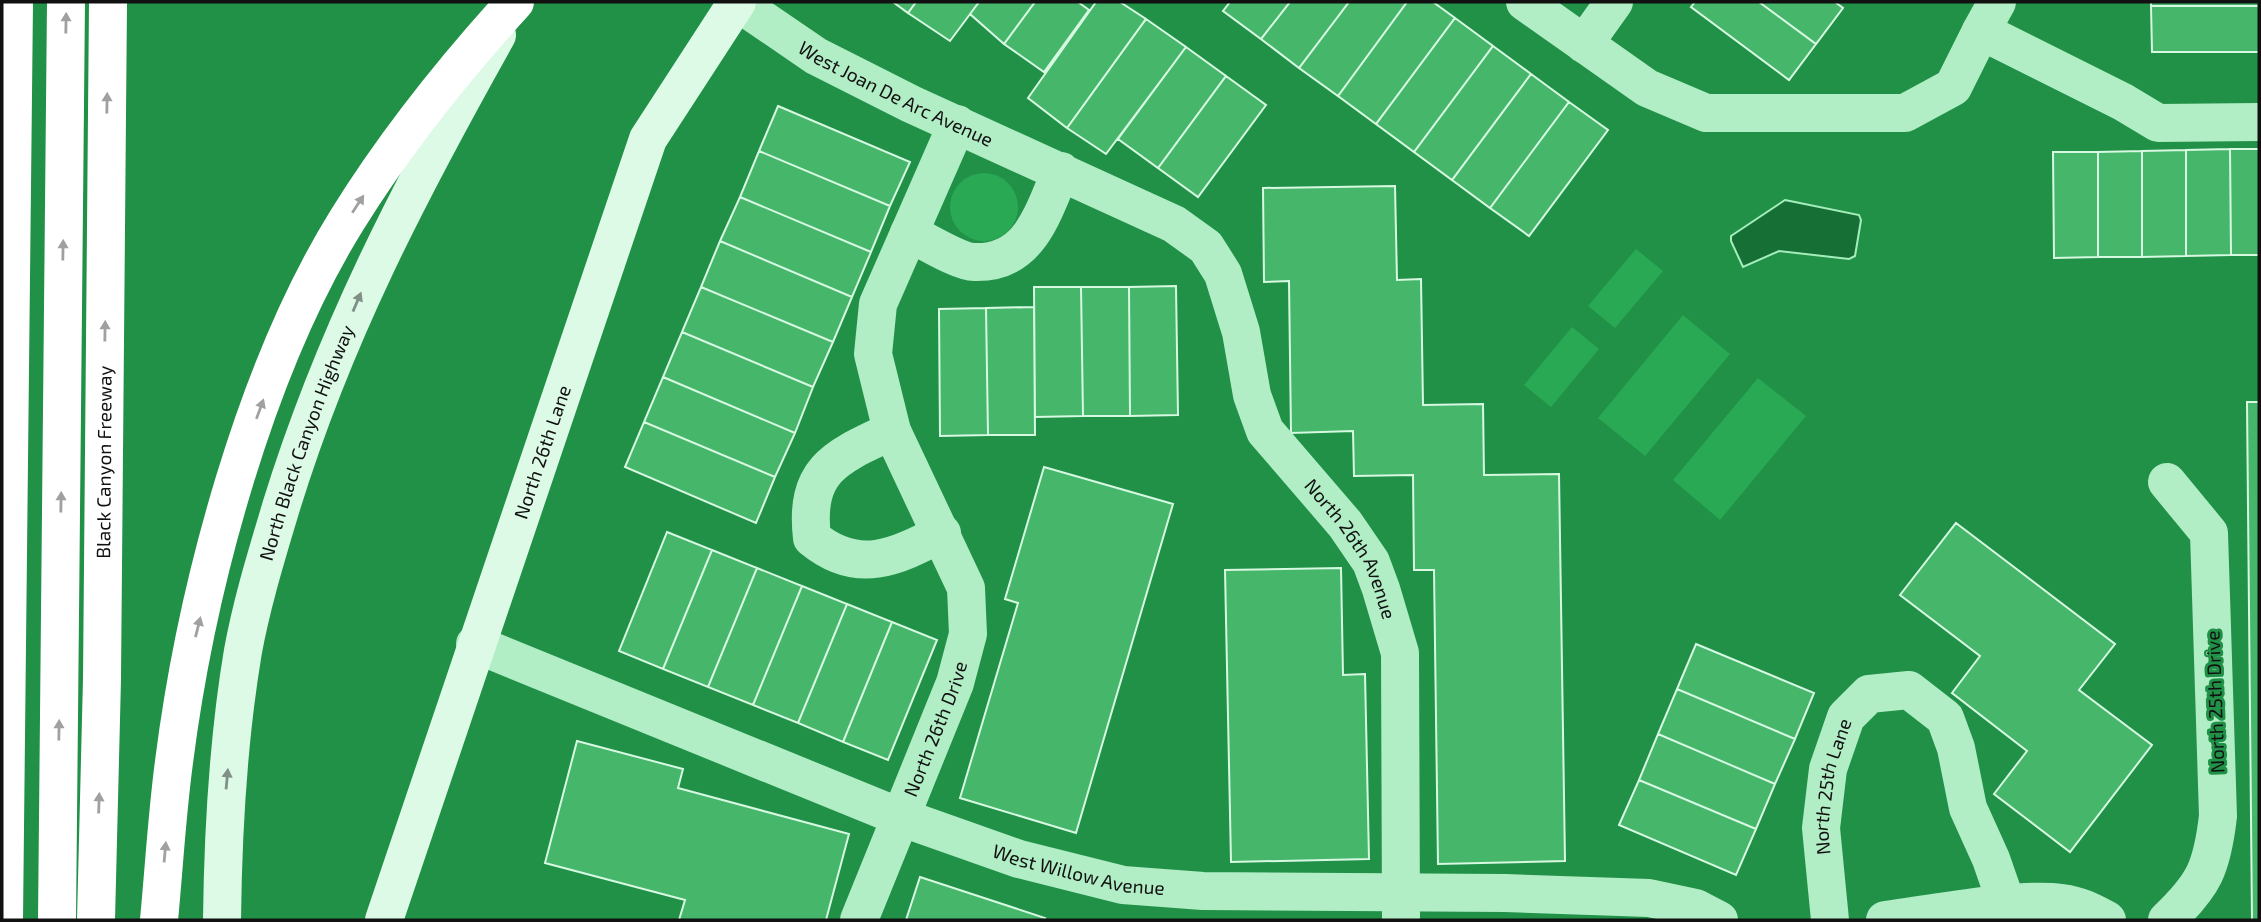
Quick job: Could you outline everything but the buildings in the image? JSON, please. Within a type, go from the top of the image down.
[{"type":"highway","points":[[4,920],[14,2]]},
{"type":"highway","points":[[57,920],[66,2]]},
{"type":"highway","name":"Black Canyon Freeway","points":[[96,920],[102,678],[108,2]]},
{"type":"highway","points":[[159,920],[174,762],[193,647],[245,449],[282,348],[346,222],[388,158],[453,70],[515,2]]},
{"type":"street","name":"North Black Canyon Highway","points":[[222,920],[227,772],[244,648],[262,567],[300,444],[361,292],[400,212],[515,2]]},
{"type":"street","name":"West Joan De Arc Avenue","points":[[737,2],[816,56],[1174,225]]},
{"type":"street","name":"North 26th Lane","points":[[384,920],[475,644],[648,139],[737,2]]},
{"type":"street","points":[[1525,2],[1647,88],[1706,113],[1905,113],[1953,87],[1989,16],[2158,123],[2259,122]]},
{"type":"street","points":[[1584,44],[1614,2]]},
{"type":"street","name":"North 26th Drive","points":[[859,920],[955,684],[968,634],[966,588],[892,431],[873,354],[878,304],[957,124]]},
{"type":"street","points":[[909,233],[972,262],[1011,256],[1035,231],[1061,171]]},
{"type":"street","name":"North 26th Avenue","points":[[1174,225],[1206,247],[1223,274],[1241,332],[1252,395],[1265,431],[1345,524],[1371,562],[1381,589],[1400,653],[1401,907]]},
{"type":"street","points":[[892,431],[844,453],[818,479],[809,513],[812,538],[831,554],[856,559],[898,556],[942,533]]},
{"type":"street","name":"North 25th Drive","points":[[2166,920],[2196,891],[2208,868],[2213,856],[2218,816],[2209,533],[2167,482]]},
{"type":"street","name":"West Willow Avenue","points":[[475,644],[900,817],[1019,859],[1123,885],[1401,907],[1517,893],[1649,898],[1696,908],[1719,920]]},
{"type":"street","name":"North 25th Lane","points":[[1830,920],[1821,828],[1828,769],[1846,717],[1870,694],[1909,690],[1945,718],[1956,748],[1968,808],[2007,905]]},
{"type":"street","points":[[1885,920],[2007,905],[2061,903],[2085,908],[2107,920]]},
{"type":"shaded area","points":[[984,173],[997,176],[1008,183],[1015,194],[1018,207],[1015,220],[1008,231],[997,238],[984,241],[971,238],[960,231],[953,220],[950,207],[953,194],[960,183],[971,176]]},
{"type":"shaded area","points":[[1785,200],[1859,215],[1861,220],[1855,256],[1849,259],[1779,251],[1743,267],[1731,236]]},
{"type":"shaded area","points":[[1636,249],[1663,271],[1615,328],[1588,306]]},
{"type":"shaded area","points":[[1683,315],[1730,354],[1645,456],[1598,418]]},
{"type":"shaded area","points":[[1572,327],[1599,349],[1551,407],[1524,385]]},
{"type":"shaded area","points":[[1758,378],[1806,416],[1720,520],[1673,480]]}]
